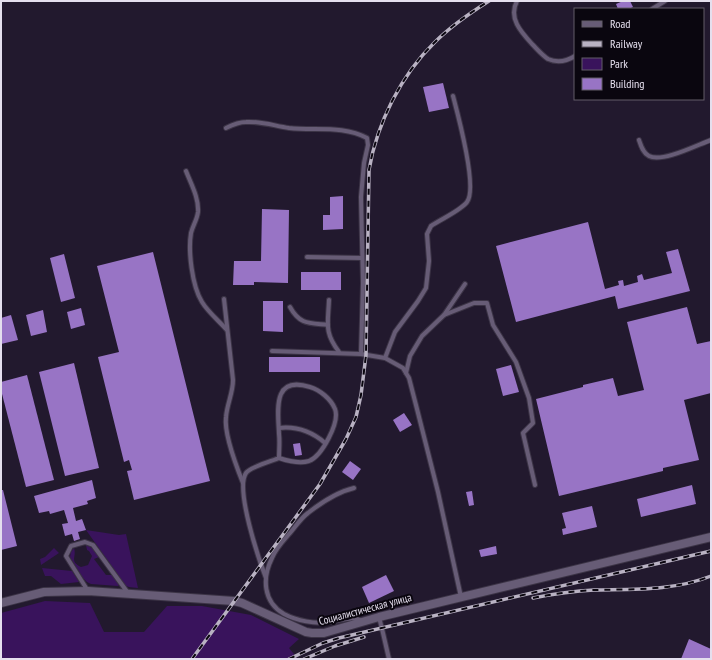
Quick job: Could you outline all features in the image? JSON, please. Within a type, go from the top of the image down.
[{"type":"street","name":"Социалистическая улица","points":[[1,603],[44,592],[88,591],[128,592],[234,600],[312,633],[332,632],[362,621],[711,537]]},
{"type":"lane","points":[[517,1],[515,9],[516,24],[542,54],[549,59],[556,61],[568,60],[574,57]]},
{"type":"lane","points":[[654,8],[665,1]]},
{"type":"lane","points":[[385,358],[395,332],[426,288],[429,261],[427,240],[428,230],[431,226],[466,204],[471,195],[466,155],[453,96]]},
{"type":"lane","points":[[226,128],[246,122],[287,128],[343,130],[357,133],[367,138],[368,145],[364,163],[361,197],[361,354]]},
{"type":"lane","points":[[639,140],[645,153],[657,158],[669,156],[711,140]]},
{"type":"lane","points":[[186,171],[195,194],[197,205],[197,219],[192,228],[190,240],[196,289],[202,303],[227,330]]},
{"type":"lane","points":[[307,257],[362,258]]},
{"type":"lane","points":[[406,373],[410,356],[422,336],[444,315],[465,284]]},
{"type":"lane","points":[[224,299],[233,380],[232,392],[226,414],[226,425],[233,455],[244,486]]},
{"type":"lane","points":[[329,300],[328,325],[330,339],[339,352]]},
{"type":"lane","points":[[444,315],[474,303],[487,304],[493,325],[516,362],[528,398],[533,423],[523,433],[535,485]]},
{"type":"lane","points":[[290,307],[297,318],[302,321],[328,325]]},
{"type":"lane","points":[[272,351],[339,352],[361,354],[385,358],[399,365],[406,373],[409,378],[438,492],[461,598]]},
{"type":"lane","points":[[279,458],[278,404],[282,392],[290,386],[312,387],[324,395],[332,403],[336,410],[336,418],[333,428],[315,457],[308,461],[293,462],[279,458],[247,471],[244,486],[246,514],[266,578],[267,592],[271,603],[280,612],[304,621],[330,622],[354,618],[362,621]]},
{"type":"lane","points":[[279,428],[295,428],[305,430],[314,434],[325,443]]},
{"type":"lane","points":[[266,578],[272,557],[278,547],[303,518],[331,497],[344,490],[354,488]]},
{"type":"lane","points":[[88,591],[66,556],[70,546],[84,542],[93,545],[128,592]]},
{"type":"lane","points":[[379,617],[389,659]]},
{"type":"green space","points":[[86,530],[119,535],[126,534],[138,588],[126,586]]},
{"type":"green space","points":[[86,545],[92,548],[99,557],[94,559],[106,575],[112,575],[119,585],[118,586],[91,584],[83,578],[70,557],[74,548],[75,563],[81,567],[88,565],[92,556],[87,550]]},
{"type":"green space","points":[[54,548],[59,553],[41,565],[40,559],[45,557]]},
{"type":"green space","points":[[42,568],[72,571],[79,582],[61,584],[51,576],[45,576]]},
{"type":"green space","points":[[45,601],[90,603],[104,632],[144,632],[167,606],[202,606],[251,615],[299,639],[289,648],[298,659],[1,659],[1,613]]},
{"type":"building","points":[[623,1],[630,1],[633,7],[618,8],[616,4]]},
{"type":"building","points":[[443,83],[449,108],[429,112],[423,87]]},
{"type":"building","points":[[343,196],[343,229],[323,230],[323,215],[330,215],[330,197]]},
{"type":"building","points":[[262,209],[289,210],[288,283],[254,282],[254,285],[233,285],[234,261],[261,261]]},
{"type":"building","points":[[588,222],[605,289],[619,285],[618,281],[623,280],[624,286],[638,282],[637,276],[642,274],[644,280],[672,273],[666,252],[678,249],[690,291],[618,309],[615,296],[516,322],[496,246]]},
{"type":"building","points":[[153,252],[210,481],[134,500],[127,471],[132,470],[129,460],[124,462],[98,357],[119,352],[97,266]]},
{"type":"building","points":[[64,254],[75,298],[61,302],[50,258]]},
{"type":"building","points":[[301,272],[341,272],[341,290],[301,290]]},
{"type":"building","points":[[263,301],[283,301],[283,332],[263,331]]},
{"type":"building","points":[[687,307],[697,344],[711,341],[711,393],[684,400],[699,460],[663,468],[663,471],[559,496],[536,399],[613,378],[618,396],[644,390],[627,322]]},
{"type":"building","points":[[81,308],[85,325],[71,329],[67,312]]},
{"type":"building","points":[[43,310],[47,332],[31,336],[26,315]]},
{"type":"building","points":[[11,315],[18,340],[1,344],[1,318]]},
{"type":"building","points":[[269,357],[320,357],[320,372],[269,372]]},
{"type":"building","points":[[74,363],[99,468],[65,476],[39,372]]},
{"type":"building","points":[[511,365],[519,392],[503,396],[496,369]]},
{"type":"building","points":[[27,375],[54,480],[26,487],[1,390],[1,382]]},
{"type":"building","points":[[404,413],[412,425],[400,432],[393,420]]},
{"type":"building","points":[[300,443],[302,455],[295,456],[293,444]]},
{"type":"building","points":[[350,461],[361,469],[353,480],[342,472]]},
{"type":"building","points":[[92,480],[96,498],[87,501],[88,504],[73,508],[76,521],[82,519],[86,530],[78,532],[80,539],[74,541],[72,534],[65,536],[62,524],[68,523],[64,510],[50,514],[49,511],[39,513],[34,496]]},
{"type":"building","points":[[692,485],[696,504],[641,517],[637,499]]},
{"type":"building","points":[[1,490],[3,490],[17,546],[1,550]]},
{"type":"building","points":[[472,491],[474,505],[469,506],[466,492]]},
{"type":"building","points":[[592,506],[597,527],[563,535],[562,529],[566,528],[562,513]]},
{"type":"building","points":[[496,546],[497,554],[481,557],[479,550]]},
{"type":"building","points":[[386,575],[394,591],[369,603],[362,587]]},
{"type":"building","points":[[689,639],[711,649],[711,659],[681,659]]},
{"type":"railway","points":[[192,659],[320,484],[346,439],[356,417],[361,395],[366,355],[369,170],[378,135],[392,101],[411,69],[435,42],[468,15],[489,1]]},
{"type":"railway","points":[[289,659],[323,643],[339,638],[711,551]]},
{"type":"railway","points":[[533,598],[578,591],[668,587],[697,581],[711,576]]},
{"type":"railway","points":[[304,659],[335,646],[364,637]]}]
